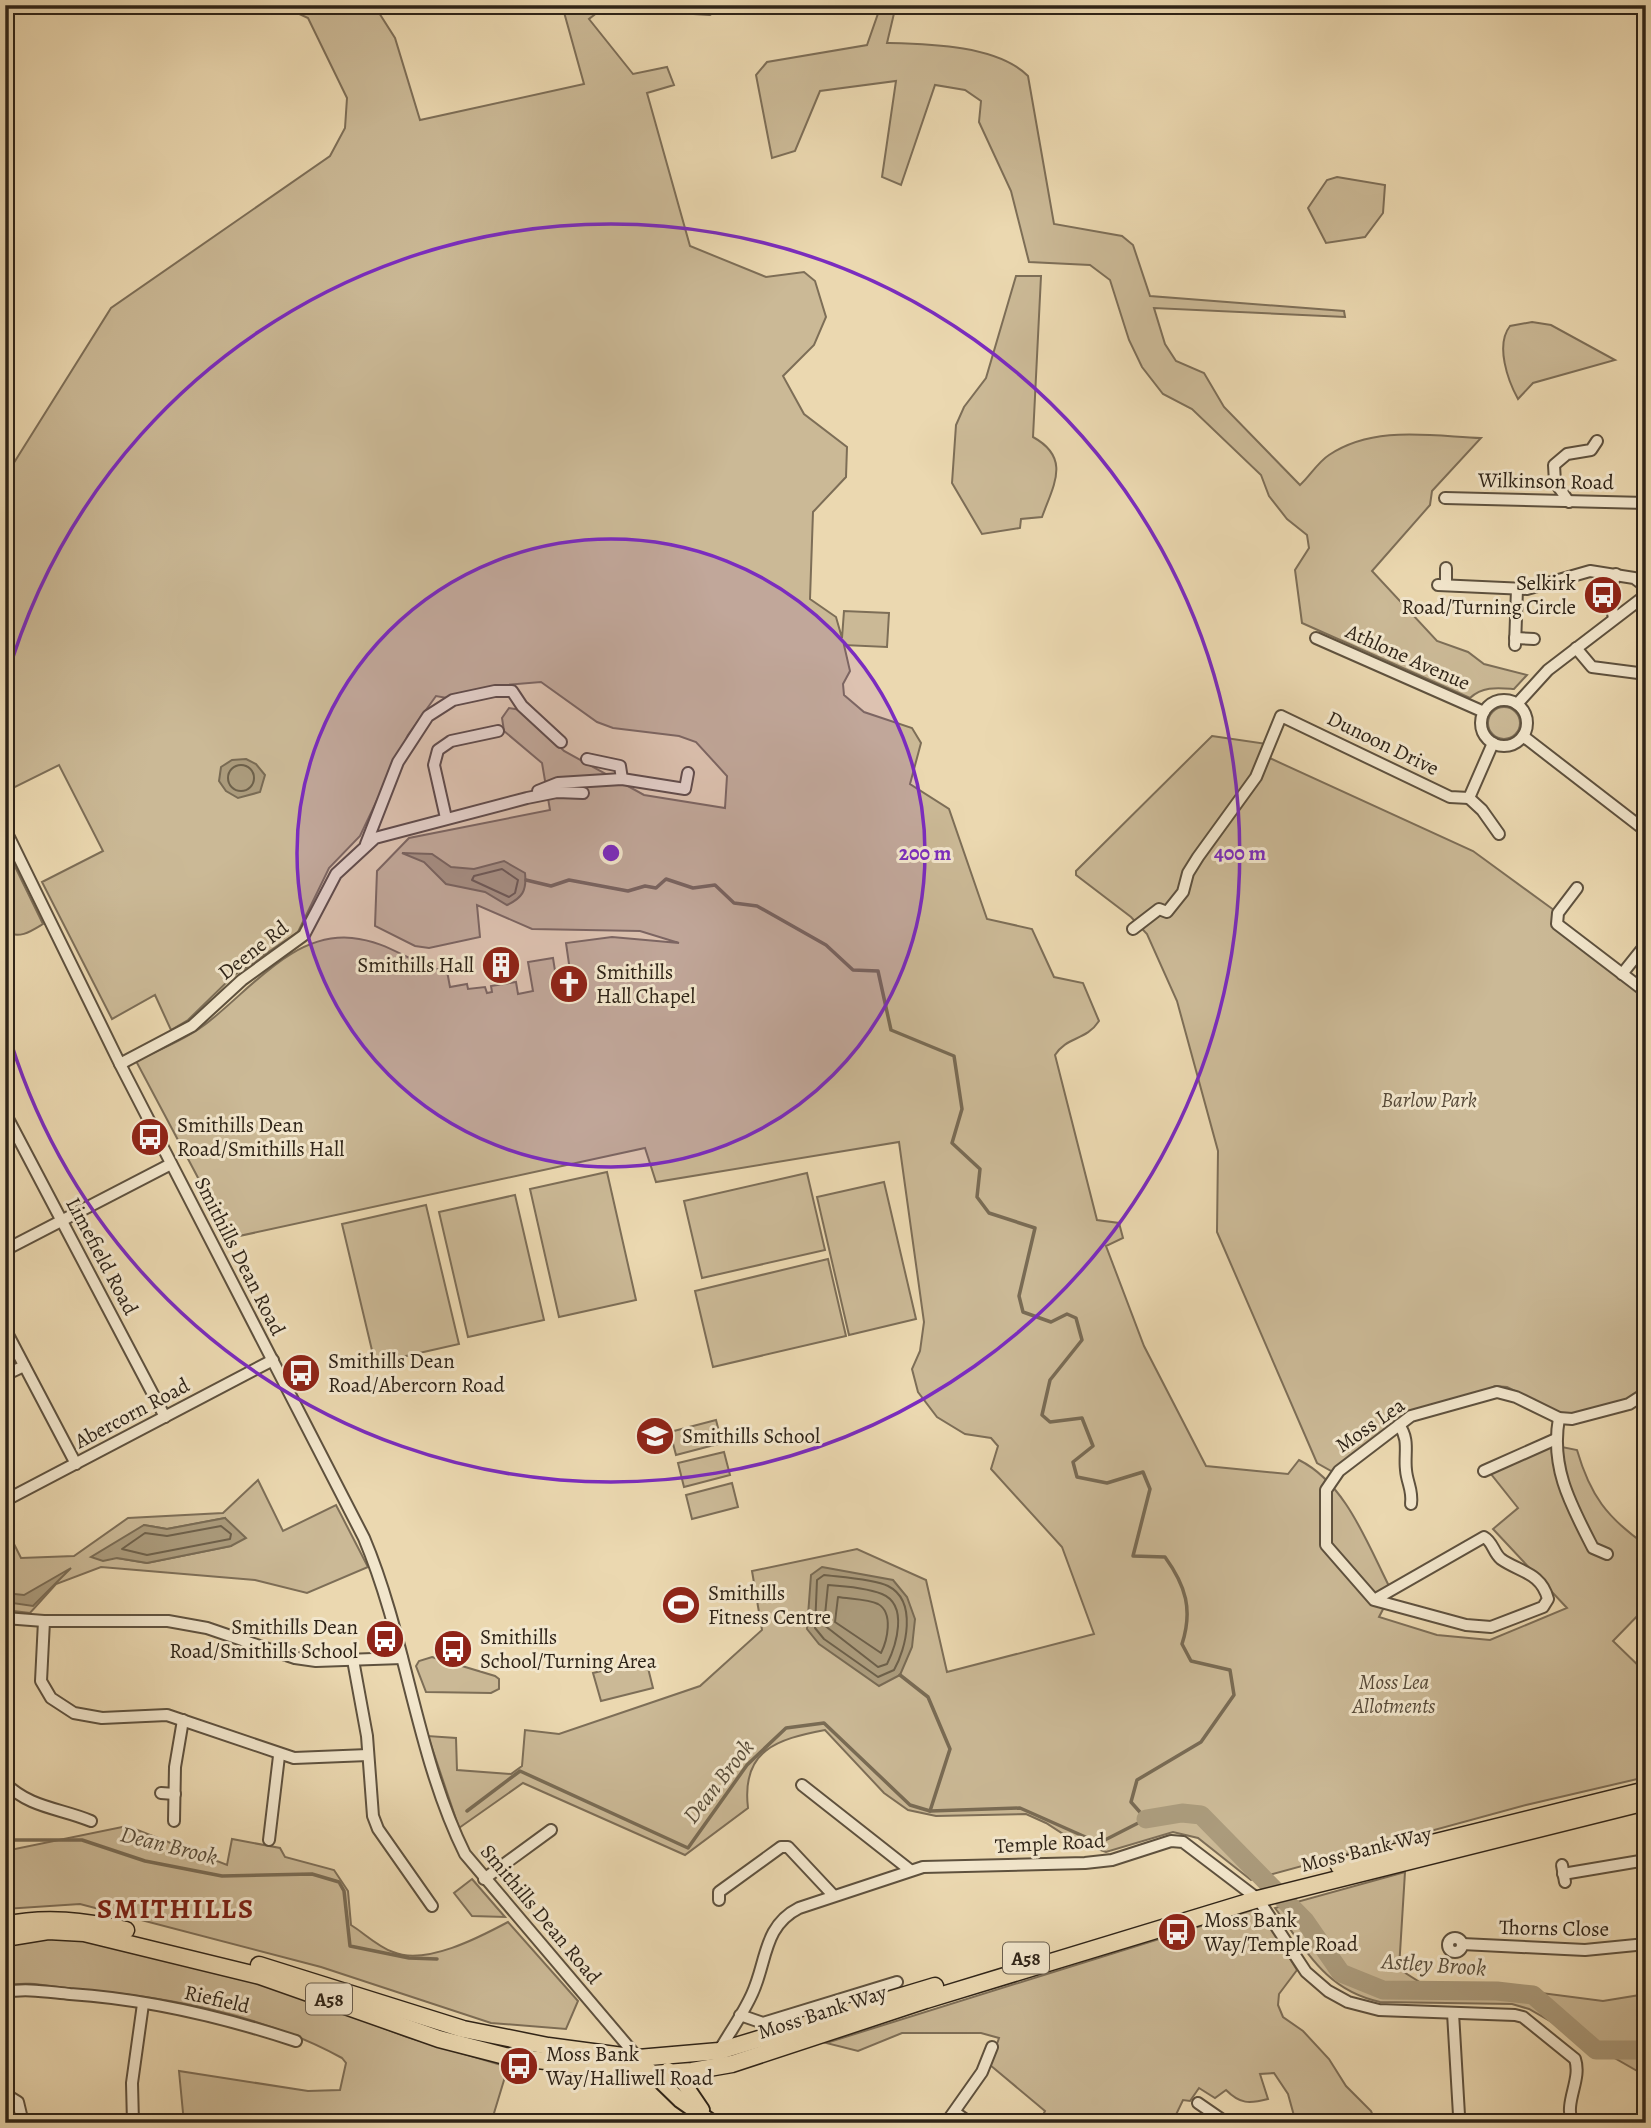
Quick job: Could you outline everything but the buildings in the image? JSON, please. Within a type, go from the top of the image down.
[{"type":"highway","name":"Moss Bank Way","points":[[5,1925],[46,1920],[85,1921],[286,1972],[463,2029],[536,2044],[638,2058],[719,2051],[1413,1846],[1646,1790]]},
{"type":"highway","name":"Moss Bank Way","points":[[5,1938],[48,1931],[84,1933],[123,1940],[260,1976],[471,2048],[550,2062],[652,2074],[673,2073],[732,2064],[1253,1895],[1646,1802]]},
{"type":"main road","points":[[638,2058],[673,2073],[687,2087],[711,2121]]},
{"type":"main road","points":[[638,2058],[680,2100],[711,2121]]},
{"type":"street","points":[[1569,502],[1555,482],[1554,465],[1567,454],[1591,450],[1597,440]]},
{"type":"street","name":"Wilkinson Road","points":[[1445,498],[1646,503]]},
{"type":"street","points":[[1446,568],[1442,585],[1530,589],[1590,571],[1634,578],[1646,587]]},
{"type":"street","points":[[1614,618],[1609,594],[1616,575]]},
{"type":"street","points":[[1517,589],[1515,641],[1534,639]]},
{"type":"street","points":[[1499,834],[1482,810],[1469,798],[1493,743],[1510,745],[1523,736],[1527,720],[1517,704],[1539,678],[1646,595]]},
{"type":"street","name":"Athlone Avenue","points":[[1316,638],[1484,712]]},
{"type":"street","points":[[1576,648],[1592,667],[1646,674]]},
{"type":"street","points":[[366,845],[398,762],[428,716],[439,707],[453,700],[506,689],[519,693],[522,706],[561,742]]},
{"type":"street","name":"Athlone Avenue","points":[[1493,743],[1482,730],[1484,712],[1496,701],[1505,700],[1517,704]]},
{"type":"street","name":"Dunoon Drive","points":[[1133,929],[1159,909],[1167,912],[1183,892],[1188,873],[1198,857],[1256,777],[1281,716],[1450,797],[1469,798]]},
{"type":"street","points":[[446,818],[434,765],[438,750],[451,741],[498,731]]},
{"type":"street","points":[[1523,736],[1646,831]]},
{"type":"street","points":[[587,758],[618,764],[622,769],[622,779]]},
{"type":"street","points":[[527,798],[558,783],[622,779],[685,789],[688,773]]},
{"type":"street","name":"Deene Rd","points":[[120,1064],[192,1026],[242,980],[304,934],[336,874],[366,845],[382,834],[527,798],[557,792],[583,793]]},
{"type":"street","name":"Smithills Dean Road","points":[[5,829],[120,1064],[364,1538],[382,1579],[451,1826],[465,1854],[638,2058]]},
{"type":"street","points":[[1577,888],[1558,913],[1557,924],[1646,992]]},
{"type":"street","points":[[1622,974],[1646,944]]},
{"type":"street","name":"Limefield Road","points":[[5,1113],[165,1417]]},
{"type":"street","points":[[5,1250],[171,1164]]},
{"type":"street","points":[[5,1329],[76,1464]]},
{"type":"street","name":"Abercorn Road","points":[[8,1499],[272,1360]]},
{"type":"street","points":[[5,1375],[24,1366]]},
{"type":"street","name":"Moss Lea","points":[[1374,1600],[1326,1545],[1326,1490],[1339,1471],[1411,1416],[1497,1392],[1516,1397],[1559,1418]]},
{"type":"street","points":[[1607,1554],[1593,1549],[1562,1486],[1556,1439],[1559,1418],[1572,1419],[1629,1404],[1646,1394]]},
{"type":"street","points":[[1399,1425],[1406,1436],[1406,1469],[1412,1487],[1411,1504]]},
{"type":"street","points":[[1483,1471],[1556,1439]]},
{"type":"street","points":[[1484,1536],[1503,1560],[1535,1578],[1548,1599],[1543,1607],[1491,1627],[1466,1625],[1374,1600],[1484,1536]]},
{"type":"street","points":[[5,1618],[187,1623],[295,1658],[402,1658]]},
{"type":"street","points":[[44,1621],[41,1681],[51,1698],[87,1717],[167,1715],[279,1756],[294,1758],[368,1755]]},
{"type":"street","points":[[353,1660],[368,1755],[373,1816],[377,1829],[413,1888],[432,1906]]},
{"type":"street","points":[[174,1821],[176,1757],[183,1720]]},
{"type":"street","points":[[269,1840],[279,1756]]},
{"type":"street","points":[[5,1783],[18,1796],[34,1804],[66,1811],[86,1822]]},
{"type":"street","points":[[809,1786],[910,1870]]},
{"type":"street","points":[[161,1793],[175,1794]]},
{"type":"street","points":[[484,1879],[551,1829]]},
{"type":"street","name":"Temple Road","points":[[719,2051],[752,1994],[770,1936],[778,1924],[799,1908],[910,1870],[1112,1860],[1171,1841],[1194,1848],[1253,1895],[1306,1972],[1328,1992],[1369,2009],[1499,2012],[1523,2018],[1572,2054],[1577,2066],[1570,2106],[1572,2123]]},
{"type":"street","points":[[719,1900],[719,1892],[781,1847],[794,1850],[833,1895]]},
{"type":"street","points":[[1563,1874],[1646,1860]]},
{"type":"street","name":"Thorns Close","points":[[1462,1944],[1586,1951],[1646,1944]]},
{"type":"street","points":[[740,2015],[763,2023],[897,1982]]},
{"type":"street","name":"Riefield","points":[[6,1996],[31,1990],[97,1995],[206,2014],[279,2041],[296,2041]]},
{"type":"street","points":[[133,2123],[127,2082],[143,2004]]},
{"type":"street","points":[[1453,2013],[1456,2109]]},
{"type":"street","points":[[946,2123],[956,2113],[982,2072],[992,2047]]},
{"type":"street","points":[[5,2094],[18,2102],[23,2123]]},
{"type":"street","points":[[1198,2103],[1227,2123]]},
{"type":"street","points":[[956,2113],[970,2123]]},
{"type":"street","points":[[910,2123],[921,2123]]},
{"type":"green space","name":"Moss Lea Allotments","points":[[280,5],[374,5],[395,38],[420,120],[584,84],[562,5],[607,5],[589,19],[633,74],[667,67],[674,85],[647,93],[690,246],[766,277],[804,272],[815,281],[826,317],[814,345],[783,376],[804,414],[847,447],[846,477],[813,512],[810,599],[836,617],[842,638],[844,611],[889,613],[887,647],[844,645],[850,671],[843,684],[844,695],[864,712],[912,728],[921,743],[910,784],[949,809],[987,919],[1032,929],[1054,977],[1083,983],[1099,1021],[1088,1032],[1065,1044],[1055,1055],[1097,1220],[1119,1223],[1123,1238],[1106,1246],[1144,1346],[1206,1466],[1288,1474],[1299,1460],[1330,1484],[1365,1536],[1392,1592],[1379,1617],[1437,1635],[1490,1640],[1567,1608],[1493,1529],[1518,1508],[1491,1474],[1547,1444],[1577,1450],[1594,1493],[1610,1515],[1646,1545],[1646,1607],[1613,1641],[1646,1673],[1646,1777],[1526,1805],[1251,1880],[1198,1838],[1173,1832],[1106,1852],[1074,1841],[1026,1814],[936,1816],[908,1810],[884,1793],[825,1730],[792,1738],[766,1751],[750,1773],[747,1788],[748,1808],[685,1855],[523,1783],[459,1828],[428,1736],[456,1738],[457,1770],[511,1774],[522,1766],[525,1730],[559,1734],[700,1686],[762,1630],[752,1571],[857,1549],[926,1580],[947,1672],[1094,1634],[1062,1547],[991,1469],[998,1446],[991,1438],[965,1434],[937,1417],[918,1392],[912,1369],[920,1351],[924,1322],[899,1142],[656,1182],[645,1148],[230,1238],[136,1061],[195,1031],[290,955],[309,945],[330,939],[366,940],[447,971],[450,987],[467,984],[468,989],[485,987],[487,993],[492,992],[491,986],[516,982],[518,994],[533,991],[528,962],[553,958],[558,990],[582,987],[580,977],[571,978],[566,943],[612,937],[679,943],[640,931],[532,929],[477,905],[480,937],[429,948],[415,946],[375,926],[377,871],[409,838],[550,810],[542,763],[504,731],[502,718],[509,708],[521,710],[564,751],[644,795],[725,808],[727,776],[696,742],[679,736],[613,728],[597,722],[541,682],[506,685],[447,698],[436,696],[408,735],[360,836],[329,868],[298,932],[233,976],[188,1020],[171,1030],[155,995],[112,1019],[42,882],[103,851],[59,765],[5,792],[5,477],[111,308],[330,156],[345,128],[347,98],[308,18]]},
{"type":"green space","points":[[634,5],[725,5],[710,15],[642,11]]},
{"type":"green space","points":[[881,5],[896,5],[887,43],[922,44],[981,52],[1015,66],[1028,76],[1054,224],[1122,236],[1133,245],[1150,296],[1344,311],[1345,317],[1154,308],[1165,344],[1176,361],[1204,373],[1224,407],[1300,485],[1329,455],[1365,439],[1403,434],[1481,438],[1432,491],[1430,505],[1372,571],[1437,641],[1468,652],[1484,664],[1527,675],[1514,689],[1485,690],[1470,698],[1302,623],[1295,570],[1309,548],[1307,535],[1287,519],[1269,496],[1261,475],[1192,409],[1163,394],[1142,367],[1129,340],[1110,280],[1090,265],[1029,262],[1011,191],[979,122],[981,101],[965,90],[935,85],[901,185],[882,177],[896,81],[820,91],[795,151],[772,158],[756,75],[767,62],[867,45]]},
{"type":"green space","points":[[1337,177],[1385,185],[1383,213],[1365,237],[1326,243],[1308,208],[1327,180]]},
{"type":"green space","points":[[1016,276],[1041,276],[1033,437],[1052,454],[1056,472],[1042,517],[1021,519],[1020,528],[982,534],[952,483],[956,425],[964,407],[986,378]]},
{"type":"green space","points":[[1532,322],[1551,325],[1615,360],[1533,383],[1518,399],[1507,373],[1504,343],[1510,326]]},
{"type":"green space","points":[[1504,707],[1515,712],[1520,723],[1515,734],[1504,739],[1493,734],[1488,723],[1493,712]]},
{"type":"green space","name":"Barlow Park","points":[[1212,736],[1267,744],[1263,755],[1473,851],[1558,913],[1556,918],[1646,992],[1646,1393],[1572,1419],[1507,1387],[1495,1386],[1461,1404],[1411,1416],[1333,1472],[1317,1463],[1217,1232],[1218,1151],[1177,1001],[1147,934],[1131,917],[1076,875],[1076,871]]},
{"type":"green space","points":[[5,846],[43,924],[20,935],[5,932]]},
{"type":"green space","points":[[607,1172],[636,1300],[559,1317],[530,1189]]},
{"type":"green space","points":[[807,1173],[825,1250],[702,1278],[684,1201]]},
{"type":"green space","points":[[884,1182],[916,1319],[849,1335],[817,1197]]},
{"type":"green space","points":[[515,1195],[544,1320],[468,1337],[439,1212]]},
{"type":"green space","points":[[426,1205],[459,1344],[375,1363],[342,1224]]},
{"type":"green space","points":[[828,1259],[846,1336],[713,1367],[695,1291]]},
{"type":"green space","points":[[716,1420],[722,1443],[676,1455],[670,1432]]},
{"type":"green space","points":[[724,1452],[730,1475],[684,1487],[678,1463]]},
{"type":"green space","points":[[258,1480],[283,1531],[336,1505],[368,1567],[307,1593],[255,1580],[101,1567],[56,1584],[30,1613],[5,1610],[5,1526],[21,1558],[74,1556],[128,1518],[223,1513]],"holes":[[[225,1518],[231,1546],[147,1563],[117,1558],[144,1525],[167,1529]]]},
{"type":"green space","points":[[732,1483],[738,1507],[692,1519],[686,1495]]},
{"type":"green space","points":[[432,1657],[495,1676],[499,1679],[499,1689],[491,1693],[426,1692],[416,1666],[419,1661]]},
{"type":"green space","points":[[646,1660],[653,1688],[601,1701],[593,1673]]},
{"type":"green space","points":[[127,1826],[227,1865],[232,1839],[280,1848],[285,1857],[334,1870],[348,1891],[351,1925],[393,1952],[406,1955],[436,1953],[508,1922],[578,2001],[566,2029],[491,2023],[321,1967],[80,1904],[5,1909],[5,1851]]},
{"type":"green space","points":[[1405,1872],[1399,1969],[1426,1986],[1494,1987],[1603,2001],[1646,1994],[1646,2063],[1639,2072],[1529,2009],[1512,2004],[1380,2002],[1361,1996],[1345,1988],[1319,1967],[1275,1908]]},
{"type":"green space","points":[[472,1879],[505,1917],[472,1916],[454,1893]]},
{"type":"green space","points":[[1252,1910],[1262,1913],[1297,1970],[1279,1994],[1278,2005],[1283,2017],[1303,2031],[1329,2059],[1346,2086],[1371,2111],[1376,2123],[1296,2123],[1288,2094],[1274,2073],[1260,2074],[1268,2099],[1245,2102],[1226,2090],[1215,2098],[1199,2088],[1190,2101],[1183,2100],[1172,2123],[1039,2123],[1045,2111],[990,2065],[999,2038],[981,2033],[902,2033],[858,2051],[826,2043]]},
{"type":"green space","points":[[51,1938],[81,1939],[272,1986],[407,2037],[508,2067],[491,2123],[184,2123],[179,2071],[308,2091],[340,2090],[346,2063],[342,2058],[279,2030],[178,2002],[31,1984],[5,1986],[5,1946]]},
{"type":"water","points":[[246,759],[256,764],[265,775],[260,792],[238,798],[226,791],[219,781],[221,767],[232,760]]},
{"type":"water","points":[[402,853],[432,854],[451,867],[474,869],[504,861],[525,873],[524,889],[520,897],[507,905],[485,892],[446,884],[424,862]]},
{"type":"water","points":[[225,1518],[246,1538],[231,1546],[147,1563],[117,1558],[103,1561],[91,1557],[144,1525],[167,1529]]},
{"type":"water","points":[[822,1567],[893,1580],[907,1597],[915,1619],[912,1647],[900,1675],[879,1686],[819,1644],[807,1629],[811,1575]]},
{"type":"water","points":[[71,1568],[33,1606],[5,1602],[5,1593],[24,1595]]},
{"type":"waterway","points":[[467,1811],[520,1771],[688,1848],[747,1765],[786,1728],[824,1723],[910,1805],[930,1811],[1020,1808],[1099,1843],[1146,1819],[1131,1802],[1137,1780],[1201,1742],[1234,1695],[1230,1670],[1191,1661],[1182,1644],[1187,1620],[1183,1588],[1165,1557],[1133,1556],[1150,1489],[1143,1472],[1107,1483],[1077,1477],[1073,1462],[1093,1446],[1082,1418],[1050,1422],[1042,1415],[1050,1380],[1082,1340],[1076,1318],[1067,1314],[1051,1322],[1023,1312],[1019,1296],[1035,1228],[989,1213],[977,1197],[980,1169],[952,1143],[962,1109],[954,1056],[891,1030],[878,971],[853,970],[826,945],[757,906],[734,903],[715,885],[693,888],[666,879],[656,888],[645,886],[628,891],[569,880],[551,886],[526,880]]},
{"type":"waterway","points":[[900,1675],[928,1697],[950,1749],[930,1811]]},
{"type":"waterway","name":"Astley Brook","points":[[1146,1819],[1182,1813],[1201,1815],[1305,1921],[1341,1973],[1383,1990],[1497,1991],[1533,1995],[1596,2050],[1646,2050]]},
{"type":"waterway","name":"Dean Brook","points":[[5,1840],[82,1840],[145,1861],[222,1876],[312,1874],[339,1882],[344,1891],[350,1946],[409,1958],[437,1959]]},
{"type":"place","name":"Selkirk Road/Turning Circle","points":[[1603,595]]},
{"type":"place","name":"Smithills Hall","points":[[501,965]]},
{"type":"place","name":"Smithills Hall Chapel","points":[[569,984]]},
{"type":"place","name":"Smithills Dean Road/Smithills Hall","points":[[150,1137]]},
{"type":"place","name":"Smithills Dean Road/Abercorn Road","points":[[301,1373]]},
{"type":"place","name":"Smithills School","points":[[655,1436]]},
{"type":"place","name":"Smithills Fitness Centre","points":[[681,1605]]},
{"type":"place","name":"Smithills Dean Road/Smithills School","points":[[385,1639]]},
{"type":"place","name":"Smithills School/Turning Area","points":[[453,1649]]},
{"type":"place","name":"Moss Bank Way/Temple Road","points":[[1177,1932]]},
{"type":"place","name":"Moss Bank Way/Halliwell Road","points":[[519,2066]]},
{"type":"district","name":"SMITHILLS","points":[[176,1908]]}]
